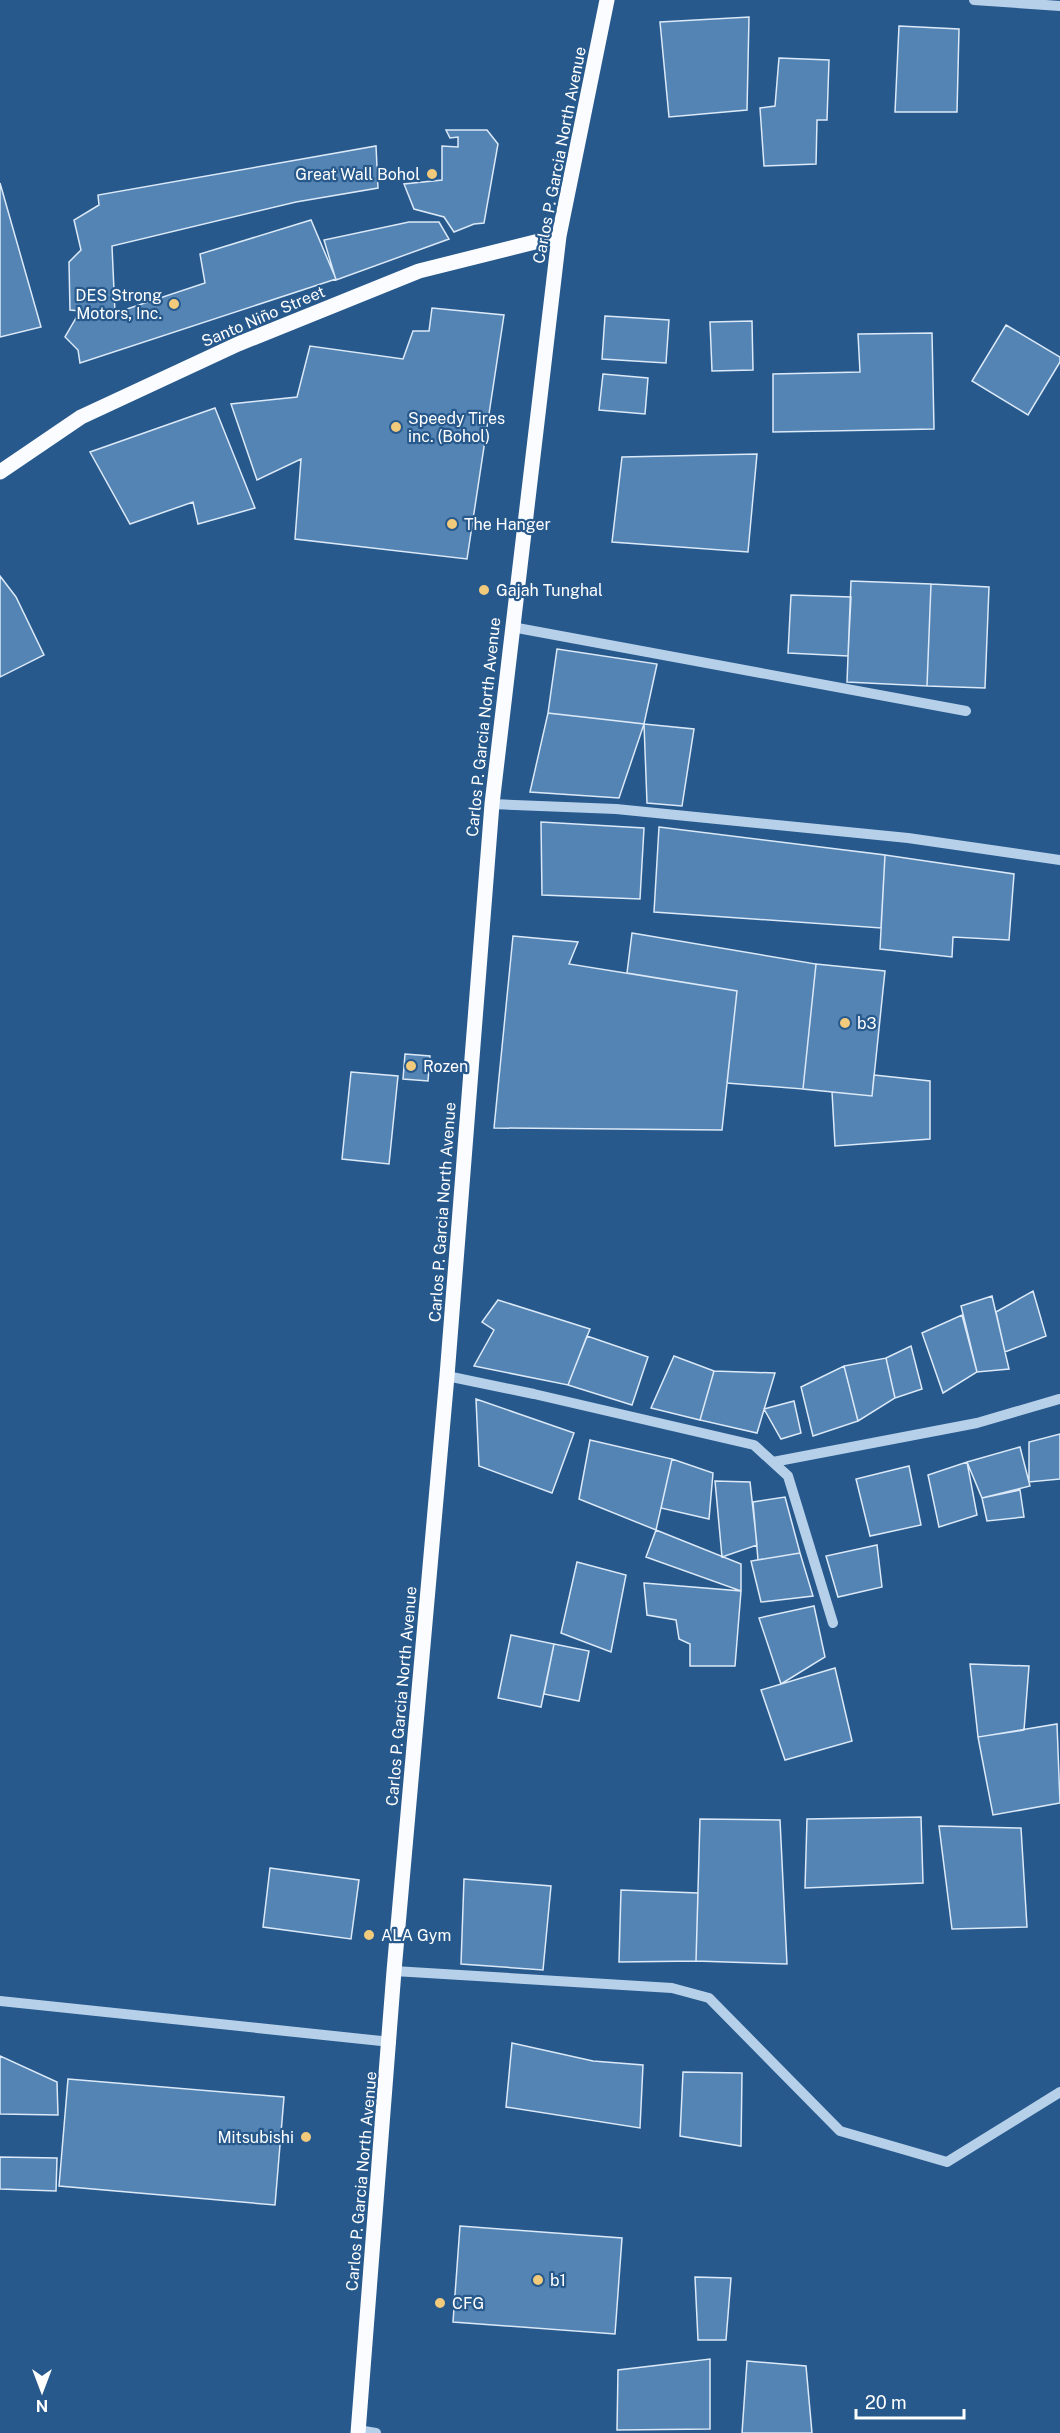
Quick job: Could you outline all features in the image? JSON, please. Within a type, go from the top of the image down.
[{"type":"main road","name":"Carlos P. Garcia North Avenue","points":[[358,2432],[391,2042],[394,1971],[447,1376],[492,804],[559,236],[607,0]]},
{"type":"main road","name":"Santo Niño Street","points":[[0,472],[81,417],[238,344],[419,271],[559,236]]},
{"type":"street","points":[[974,0],[1060,6]]},
{"type":"street","points":[[512,627],[966,711]]},
{"type":"street","points":[[492,804],[616,809],[908,838],[1060,860]]},
{"type":"street","points":[[447,1376],[754,1445],[788,1476],[833,1623]]},
{"type":"street","points":[[773,1462],[977,1423],[1059,1399]]},
{"type":"street","points":[[394,1971],[672,1988],[709,1998],[840,2131],[947,2162],[1060,2092]]},
{"type":"street","points":[[0,2001],[391,2042]]},
{"type":"street","points":[[358,2432],[376,2433]]},
{"type":"building","points":[[749,17],[747,110],[669,117],[660,22]]},
{"type":"building","points":[[899,26],[959,29],[957,112],[895,112]]},
{"type":"building","points":[[779,58],[829,60],[827,120],[817,120],[816,164],[764,166],[760,108],[775,106]]},
{"type":"building","points":[[446,130],[487,130],[498,144],[484,223],[474,224],[454,232],[444,217],[414,209],[404,184],[442,180],[442,146],[458,147],[458,137],[450,138]]},
{"type":"building","points":[[376,146],[378,188],[296,202],[112,246],[115,313],[205,283],[200,254],[311,220],[336,279],[80,363],[78,350],[65,337],[80,311],[70,310],[69,262],[81,250],[74,220],[99,205],[98,195]]},
{"type":"building","points":[[0,183],[41,327],[0,337]]},
{"type":"building","points":[[409,222],[439,222],[449,239],[336,280],[324,240]]},
{"type":"building","points":[[432,308],[504,315],[467,559],[295,539],[301,459],[257,480],[231,404],[297,397],[310,346],[403,359],[413,331],[429,331]]},
{"type":"building","points":[[605,316],[669,320],[666,363],[602,359]]},
{"type":"building","points":[[752,321],[753,370],[712,371],[710,322]]},
{"type":"building","points":[[1006,325],[1060,357],[1060,362],[1028,415],[972,381]]},
{"type":"building","points":[[932,333],[934,429],[773,432],[773,374],[860,372],[858,334]]},
{"type":"building","points":[[603,374],[648,378],[645,414],[599,410]]},
{"type":"building","points":[[215,408],[255,508],[198,524],[193,502],[130,524],[90,452]]},
{"type":"building","points":[[757,454],[748,552],[612,542],[622,457]]},
{"type":"building","points":[[0,576],[16,597],[44,655],[0,677]]},
{"type":"building","points":[[851,581],[931,584],[927,686],[847,682]]},
{"type":"building","points":[[931,584],[989,587],[985,688],[927,686]]},
{"type":"building","points":[[791,595],[851,597],[848,656],[788,653]]},
{"type":"building","points":[[557,649],[657,664],[644,724],[548,713]]},
{"type":"building","points":[[548,713],[644,724],[619,798],[530,792]]},
{"type":"building","points":[[644,724],[694,729],[682,806],[647,803]]},
{"type":"building","points":[[541,822],[644,828],[640,899],[542,895]]},
{"type":"building","points":[[659,827],[885,855],[881,928],[654,912]]},
{"type":"building","points":[[885,855],[1014,874],[1009,940],[953,937],[952,957],[880,949]]},
{"type":"building","points":[[632,933],[816,964],[803,1089],[727,1083],[737,991],[627,973]]},
{"type":"building","points":[[513,936],[578,942],[569,964],[737,991],[722,1130],[494,1128]]},
{"type":"building","name":"b3","points":[[816,964],[885,971],[872,1096],[803,1089]]},
{"type":"building","points":[[405,1054],[430,1056],[428,1081],[403,1079]]},
{"type":"building","points":[[351,1072],[398,1076],[389,1164],[342,1159]]},
{"type":"building","points":[[874,1075],[930,1081],[930,1139],[835,1146],[832,1092],[872,1096]]},
{"type":"building","points":[[1033,1291],[1046,1336],[1005,1352],[996,1312]]},
{"type":"building","points":[[992,1296],[1009,1369],[977,1372],[961,1306]]},
{"type":"building","points":[[498,1300],[590,1329],[568,1385],[474,1366],[494,1330],[482,1322]]},
{"type":"building","points":[[962,1315],[977,1372],[943,1393],[922,1333]]},
{"type":"building","points":[[587,1336],[648,1357],[632,1405],[568,1385]]},
{"type":"building","points":[[911,1346],[922,1389],[895,1398],[886,1358]]},
{"type":"building","points":[[674,1356],[714,1371],[700,1420],[651,1408]]},
{"type":"building","points":[[886,1358],[895,1398],[858,1421],[844,1366]]},
{"type":"building","points":[[844,1366],[858,1421],[813,1436],[801,1387]]},
{"type":"building","points":[[714,1371],[775,1373],[757,1433],[700,1420]]},
{"type":"building","points":[[476,1399],[574,1433],[552,1493],[479,1466]]},
{"type":"building","points":[[794,1401],[801,1433],[781,1439],[764,1409]]},
{"type":"building","points":[[1060,1434],[1060,1479],[1029,1482],[1029,1442]]},
{"type":"building","points":[[590,1440],[672,1459],[656,1530],[579,1499]]},
{"type":"building","points":[[1020,1447],[1030,1486],[982,1498],[967,1462]]},
{"type":"building","points":[[672,1459],[713,1473],[709,1519],[661,1508]]},
{"type":"building","points":[[967,1462],[977,1515],[939,1527],[928,1475]]},
{"type":"building","points":[[909,1466],[921,1525],[870,1536],[856,1479]]},
{"type":"building","points":[[715,1481],[750,1482],[757,1545],[722,1557]]},
{"type":"building","points":[[1020,1490],[1024,1517],[987,1521],[982,1498]]},
{"type":"building","points":[[785,1497],[800,1553],[758,1560],[753,1502]]},
{"type":"building","points":[[656,1530],[741,1564],[741,1591],[646,1557]]},
{"type":"building","points":[[877,1545],[882,1587],[838,1597],[826,1556]]},
{"type":"building","points":[[800,1553],[813,1596],[761,1602],[751,1561]]},
{"type":"building","points":[[577,1562],[626,1575],[611,1652],[561,1633]]},
{"type":"building","points":[[644,1583],[741,1591],[735,1666],[690,1666],[690,1644],[679,1639],[676,1620],[647,1615]]},
{"type":"building","points":[[814,1606],[825,1657],[781,1684],[759,1618]]},
{"type":"building","points":[[511,1635],[554,1644],[541,1707],[498,1698]]},
{"type":"building","points":[[554,1644],[589,1651],[579,1701],[544,1694]]},
{"type":"building","points":[[970,1664],[1029,1666],[1024,1730],[978,1737]]},
{"type":"building","points":[[835,1668],[852,1741],[785,1760],[761,1690]]},
{"type":"building","points":[[1057,1724],[1060,1803],[993,1815],[978,1737]]},
{"type":"building","points":[[921,1817],[923,1883],[805,1888],[807,1819]]},
{"type":"building","points":[[700,1819],[780,1820],[787,1964],[696,1961]]},
{"type":"building","points":[[939,1826],[1021,1828],[1027,1927],[952,1929]]},
{"type":"building","points":[[270,1868],[359,1880],[351,1939],[263,1927]]},
{"type":"building","points":[[464,1879],[551,1886],[543,1970],[461,1964]]},
{"type":"building","points":[[621,1890],[698,1893],[696,1961],[619,1962]]},
{"type":"building","points":[[512,2043],[593,2061],[643,2065],[640,2128],[506,2107]]},
{"type":"building","points":[[0,2056],[57,2082],[58,2115],[0,2114]]},
{"type":"building","points":[[683,2072],[742,2073],[741,2146],[680,2136]]},
{"type":"building","points":[[68,2079],[284,2097],[275,2205],[59,2186]]},
{"type":"building","points":[[0,2157],[57,2158],[56,2191],[0,2189]]},
{"type":"building","name":"b1","points":[[460,2226],[622,2238],[615,2334],[453,2322]]},
{"type":"building","points":[[695,2277],[731,2278],[726,2340],[698,2340]]},
{"type":"building","points":[[710,2359],[710,2429],[617,2430],[618,2370]]},
{"type":"building","points":[[747,2361],[806,2366],[812,2433],[742,2433]]},
{"type":"place","name":"Great Wall Bohol","points":[[432,174]]},
{"type":"place","name":"DES Strong Motors, Inc.","points":[[174,304]]},
{"type":"place","name":"Speedy Tires inc. (Bohol)","points":[[396,427]]},
{"type":"place","name":"The Hanger","points":[[452,524]]},
{"type":"place","name":"Gajah Tunghal","points":[[484,590]]},
{"type":"place","name":"b3","points":[[845,1023]]},
{"type":"place","name":"Rozen","points":[[411,1066]]},
{"type":"place","name":"ALA Gym","points":[[369,1935]]},
{"type":"place","name":"Mitsubishi","points":[[306,2137]]},
{"type":"place","name":"b1","points":[[538,2280]]},
{"type":"place","name":"CFG","points":[[440,2303]]}]
